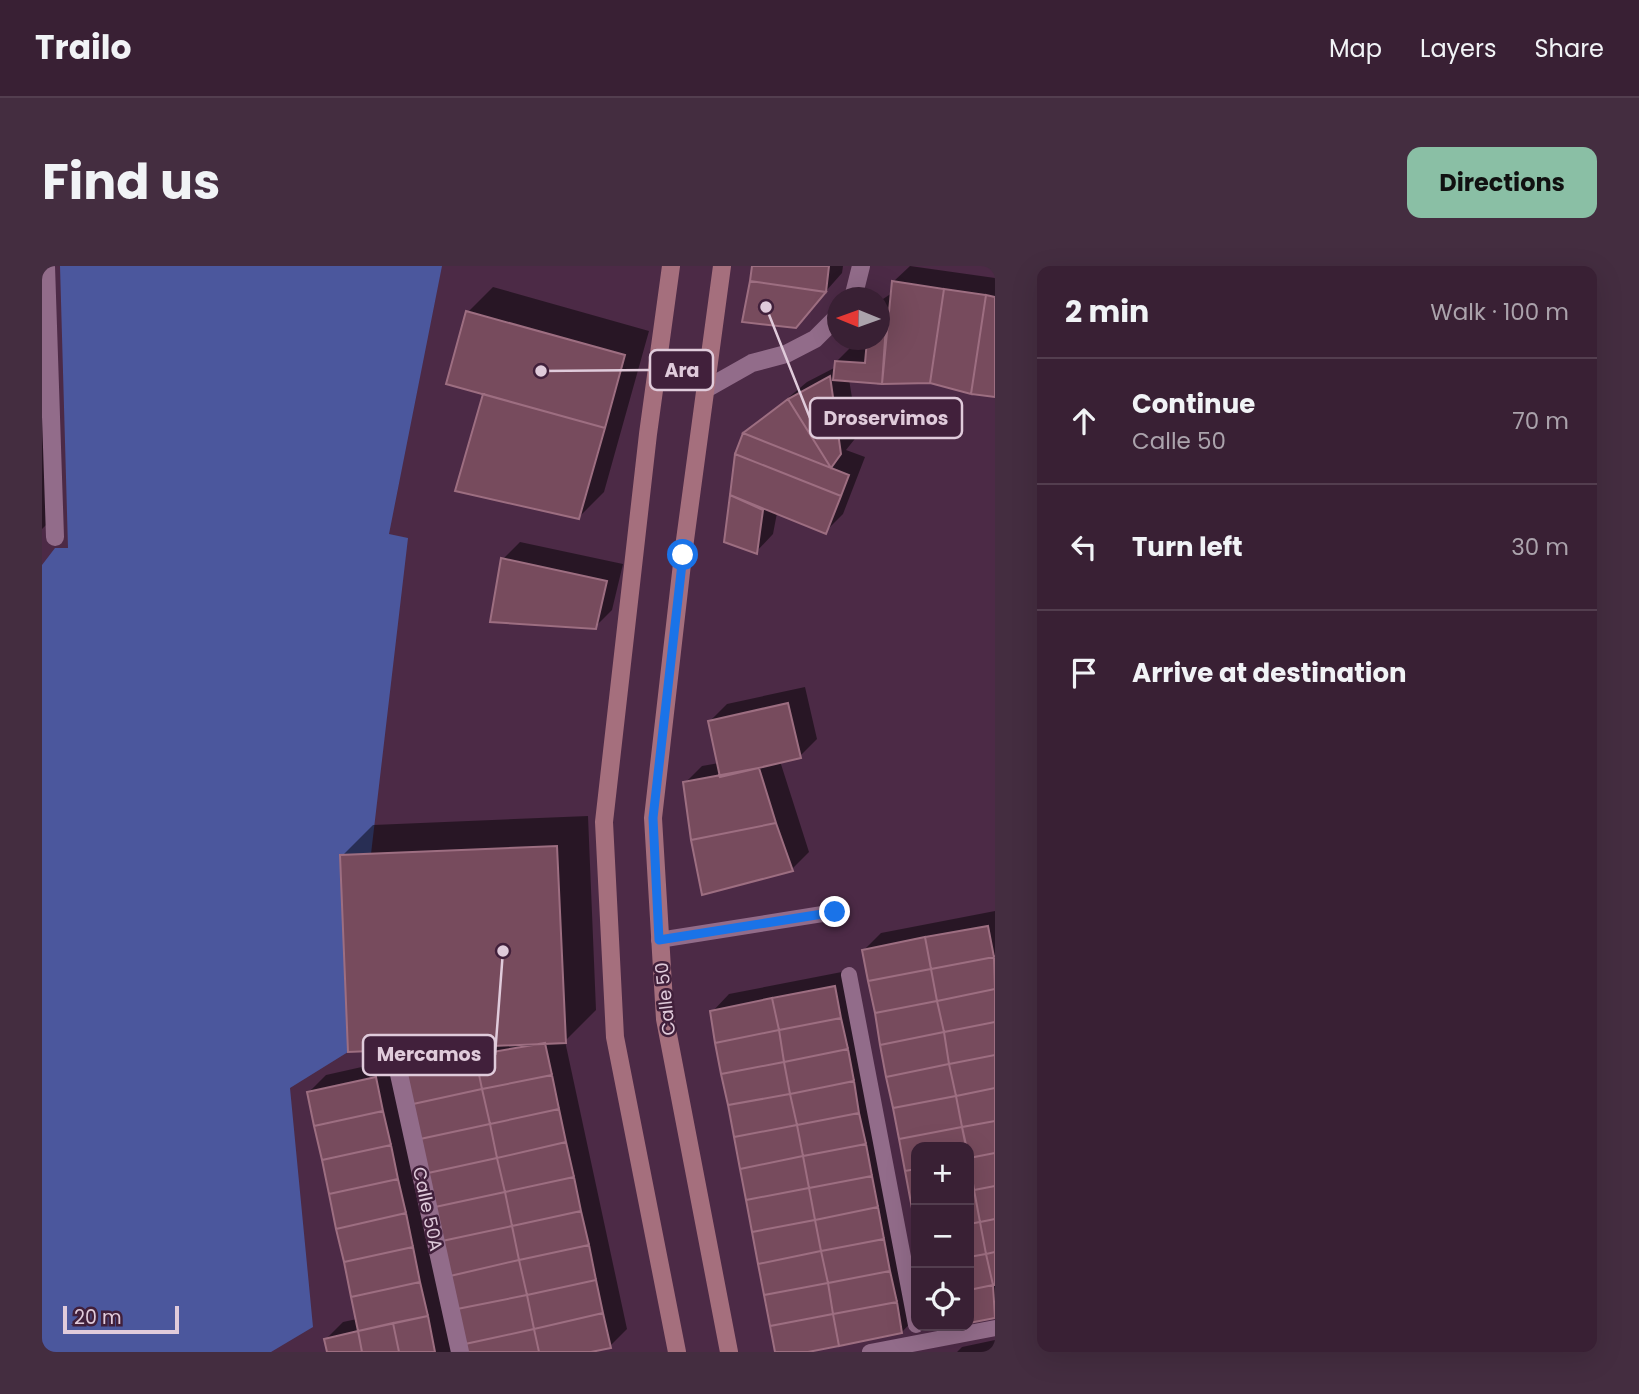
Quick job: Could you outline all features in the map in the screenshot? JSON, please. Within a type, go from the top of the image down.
[{"type":"main road","points":[[671,266],[648,434],[604,822],[615,1037],[677,1352]]},
{"type":"main road","name":"Calle 50","points":[[722,266],[653,818],[664,1019],[729,1352]]},
{"type":"street","points":[[46,266],[55,537]]},
{"type":"street","points":[[856,287],[861,266]]},
{"type":"street","points":[[706,389],[752,363],[786,354],[815,339],[827,327]]},
{"type":"street","name":"Calle 50A","points":[[397,1065],[460,1352]]},
{"type":"lane","points":[[659,940],[835,912]]},
{"type":"lane","points":[[849,975],[919,1336]]},
{"type":"lane","points":[[870,1352],[919,1336],[995,1328]]},
{"type":"shaded area","points":[[60,266],[442,266],[389,534],[408,538],[371,854],[340,855],[348,1052],[290,1088],[313,1327],[271,1352],[42,1352],[42,565],[55,548],[68,548]]},
{"type":"building","points":[[752,266],[829,266],[826,292],[750,281]]},
{"type":"building","points":[[750,281],[826,292],[796,328],[742,322]]},
{"type":"building","points":[[892,281],[944,289],[930,383],[882,384],[885,350],[890,350]]},
{"type":"building","points":[[944,289],[986,295],[971,394],[930,383]]},
{"type":"building","points":[[986,295],[995,297],[995,397],[971,394]]},
{"type":"building","points":[[466,311],[625,355],[605,428],[446,384]]},
{"type":"building","points":[[866,350],[884,350],[882,384],[833,380],[835,361],[865,363]]},
{"type":"building","points":[[830,376],[841,454],[831,468],[788,399]]},
{"type":"building","points":[[483,394],[605,428],[579,519],[455,491]]},
{"type":"building","points":[[788,399],[831,468],[743,433]]},
{"type":"building","points":[[743,433],[849,475],[841,496],[735,454]]},
{"type":"building","points":[[735,454],[841,496],[826,534],[730,495]]},
{"type":"building","points":[[730,495],[763,510],[757,554],[724,542]]},
{"type":"building","points":[[501,558],[607,581],[596,629],[490,622]]},
{"type":"building","points":[[788,703],[801,758],[720,777],[708,721]]},
{"type":"building","points":[[759,768],[776,823],[691,840],[683,782]]},
{"type":"building","points":[[776,823],[793,871],[702,895],[691,840]]},
{"type":"building","points":[[557,846],[566,1043],[348,1052],[340,855]]},
{"type":"building","points":[[988,926],[994,957],[931,969],[925,937]]},
{"type":"building","points":[[925,937],[931,969],[868,981],[862,950]]},
{"type":"building","points":[[994,957],[995,989],[937,1001],[931,969]]},
{"type":"building","points":[[931,969],[937,1001],[875,1013],[868,981]]},
{"type":"building","points":[[835,986],[841,1018],[779,1030],[772,998]]},
{"type":"building","points":[[995,989],[995,1022],[944,1032],[937,1001]]},
{"type":"building","points":[[772,998],[779,1030],[715,1043],[710,1011]]},
{"type":"building","points":[[937,1001],[944,1032],[880,1045],[875,1013]]},
{"type":"building","points":[[841,1018],[848,1049],[784,1062],[779,1030]]},
{"type":"building","points":[[995,1022],[995,1055],[949,1064],[944,1032]]},
{"type":"building","points":[[779,1030],[784,1062],[721,1074],[715,1043]]},
{"type":"building","points":[[944,1032],[949,1064],[886,1077],[880,1045]]},
{"type":"building","points":[[545,1043],[552,1075],[482,1089],[475,1055]]},
{"type":"building","points":[[848,1049],[854,1081],[790,1094],[784,1062]]},
{"type":"building","points":[[475,1055],[482,1089],[413,1104],[405,1071]]},
{"type":"building","points":[[995,1055],[995,1088],[956,1096],[949,1064]]},
{"type":"building","points":[[784,1062],[790,1094],[728,1105],[721,1074]]},
{"type":"building","points":[[949,1064],[956,1096],[893,1108],[886,1077]]},
{"type":"building","points":[[552,1075],[559,1109],[490,1124],[482,1089]]},
{"type":"building","points":[[376,1077],[383,1111],[314,1126],[307,1092]]},
{"type":"building","points":[[854,1081],[859,1113],[797,1125],[790,1094]]},
{"type":"building","points":[[995,1088],[995,1121],[962,1127],[956,1096]]},
{"type":"building","points":[[482,1089],[490,1124],[420,1139],[413,1104]]},
{"type":"building","points":[[790,1094],[797,1125],[734,1137],[728,1105]]},
{"type":"building","points":[[956,1096],[962,1127],[899,1139],[893,1108]]},
{"type":"building","points":[[559,1109],[566,1142],[497,1158],[490,1124]]},
{"type":"building","points":[[383,1111],[391,1145],[322,1160],[314,1126]]},
{"type":"building","points":[[859,1113],[866,1144],[803,1156],[797,1125]]},
{"type":"building","points":[[995,1121],[995,1153],[974,1157],[974,1142],[965,1142],[962,1127]]},
{"type":"building","points":[[490,1124],[497,1158],[428,1173],[420,1139]]},
{"type":"building","points":[[797,1125],[803,1156],[740,1169],[734,1137]]},
{"type":"building","points":[[962,1127],[965,1142],[911,1142],[911,1170],[905,1171],[899,1139]]},
{"type":"building","points":[[566,1142],[574,1177],[505,1192],[497,1158]]},
{"type":"building","points":[[866,1144],[872,1176],[809,1188],[803,1156]]},
{"type":"building","points":[[391,1145],[398,1179],[329,1194],[322,1160]]},
{"type":"building","points":[[995,1153],[995,1186],[974,1190],[974,1157]]},
{"type":"building","points":[[803,1156],[809,1188],[746,1200],[740,1169]]},
{"type":"building","points":[[497,1158],[505,1192],[435,1207],[428,1173]]},
{"type":"building","points":[[911,1170],[911,1203],[905,1171]]},
{"type":"building","points":[[872,1176],[878,1207],[815,1220],[809,1188]]},
{"type":"building","points":[[574,1177],[581,1211],[512,1226],[505,1192]]},
{"type":"building","points":[[398,1179],[406,1213],[336,1229],[329,1194]]},
{"type":"building","points":[[995,1186],[995,1219],[980,1222],[974,1190]]},
{"type":"building","points":[[809,1188],[815,1220],[752,1232],[746,1200]]},
{"type":"building","points":[[974,1190],[980,1222],[974,1223]]},
{"type":"building","points":[[505,1192],[512,1226],[442,1241],[435,1207]]},
{"type":"building","points":[[878,1207],[884,1239],[821,1251],[815,1220]]},
{"type":"building","points":[[581,1211],[589,1245],[519,1260],[512,1226]]},
{"type":"building","points":[[406,1213],[413,1247],[344,1262],[336,1229]]},
{"type":"building","points":[[995,1219],[995,1252],[986,1254],[980,1222]]},
{"type":"building","points":[[815,1220],[821,1251],[758,1264],[752,1232]]},
{"type":"building","points":[[980,1222],[986,1254],[974,1256],[974,1223]]},
{"type":"building","points":[[512,1226],[519,1260],[450,1276],[442,1241]]},
{"type":"building","points":[[884,1239],[890,1271],[828,1283],[821,1251]]},
{"type":"building","points":[[589,1245],[596,1280],[527,1295],[519,1260]]},
{"type":"building","points":[[413,1247],[420,1282],[351,1297],[344,1262]]},
{"type":"building","points":[[821,1251],[828,1283],[764,1295],[758,1264]]},
{"type":"building","points":[[995,1252],[995,1285],[993,1285],[986,1254]]},
{"type":"building","points":[[986,1254],[993,1285],[974,1289],[974,1256]]},
{"type":"building","points":[[519,1260],[527,1295],[457,1309],[450,1276]]},
{"type":"building","points":[[890,1271],[897,1302],[833,1314],[828,1283]]},
{"type":"building","points":[[596,1280],[603,1313],[534,1329],[527,1295]]},
{"type":"building","points":[[420,1282],[428,1316],[358,1331],[351,1297]]},
{"type":"building","points":[[828,1283],[833,1314],[770,1326],[764,1295]]},
{"type":"building","points":[[993,1285],[995,1318],[974,1322],[974,1289]]},
{"type":"building","points":[[527,1295],[534,1329],[465,1344],[457,1309]]},
{"type":"building","points":[[897,1302],[902,1333],[839,1346],[833,1314]]},
{"type":"building","points":[[603,1313],[611,1348],[591,1352],[539,1352],[534,1329]]},
{"type":"building","points":[[833,1314],[839,1346],[808,1352],[775,1352],[770,1326]]},
{"type":"building","points":[[428,1316],[435,1352],[399,1352],[393,1323]]},
{"type":"building","points":[[393,1323],[399,1352],[362,1352],[358,1331]]},
{"type":"building","points":[[534,1329],[539,1352],[467,1352],[465,1344]]},
{"type":"building","points":[[358,1331],[362,1352],[327,1352],[324,1339]]},
{"type":"place","name":"Droservimos","points":[[766,307]]},
{"type":"place","name":"Ara","points":[[541,371]]},
{"type":"place","name":"Mercamos","points":[[503,951]]},
{"type":"route","points":[[683,555],[653,818],[659,940],[835,912]]}]
